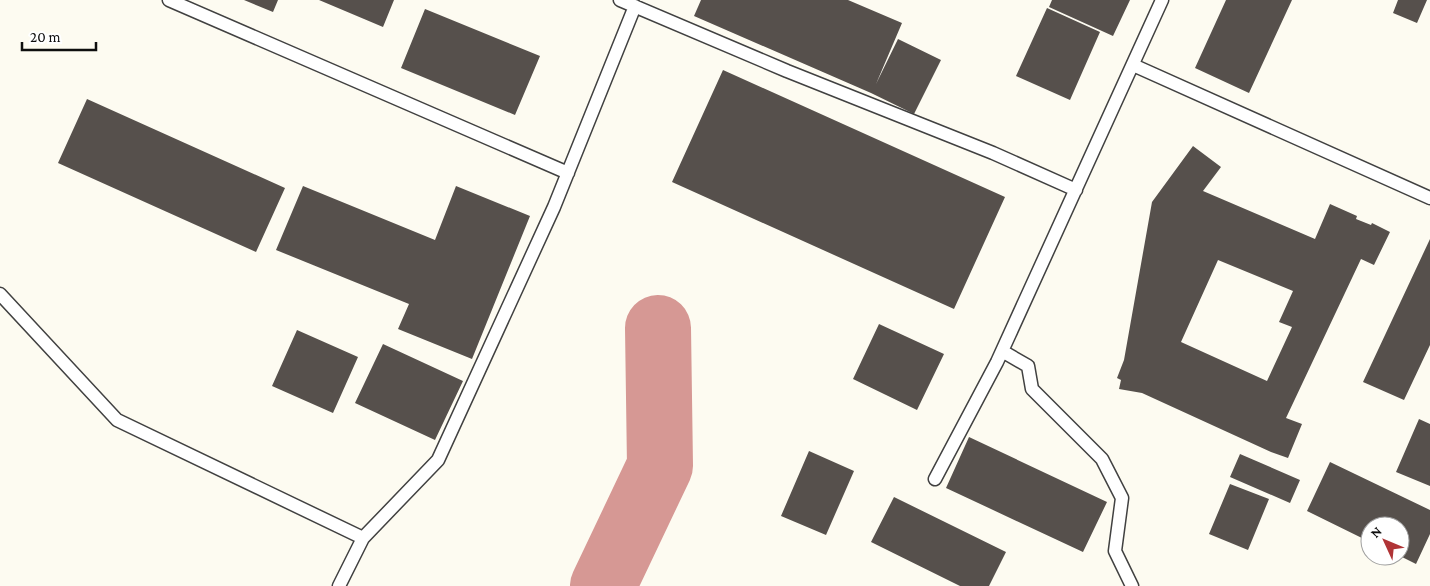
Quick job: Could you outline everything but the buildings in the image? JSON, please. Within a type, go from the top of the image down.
[{"type":"lane","points":[[169,0],[568,173]]},
{"type":"lane","points":[[620,0],[787,72],[993,154],[1076,190]]},
{"type":"lane","points":[[935,479],[1002,351],[1162,0]]},
{"type":"lane","points":[[339,586],[363,538],[438,460],[554,207],[634,6]]},
{"type":"lane","points":[[1133,65],[1430,198]]},
{"type":"lane","points":[[0,294],[117,420],[363,538]]},
{"type":"lane","points":[[1002,351],[1028,366],[1032,389],[1102,459],[1122,498],[1115,550],[1132,586]]},
{"type":"taxiway","points":[[603,586],[660,466],[658,328]]}]
